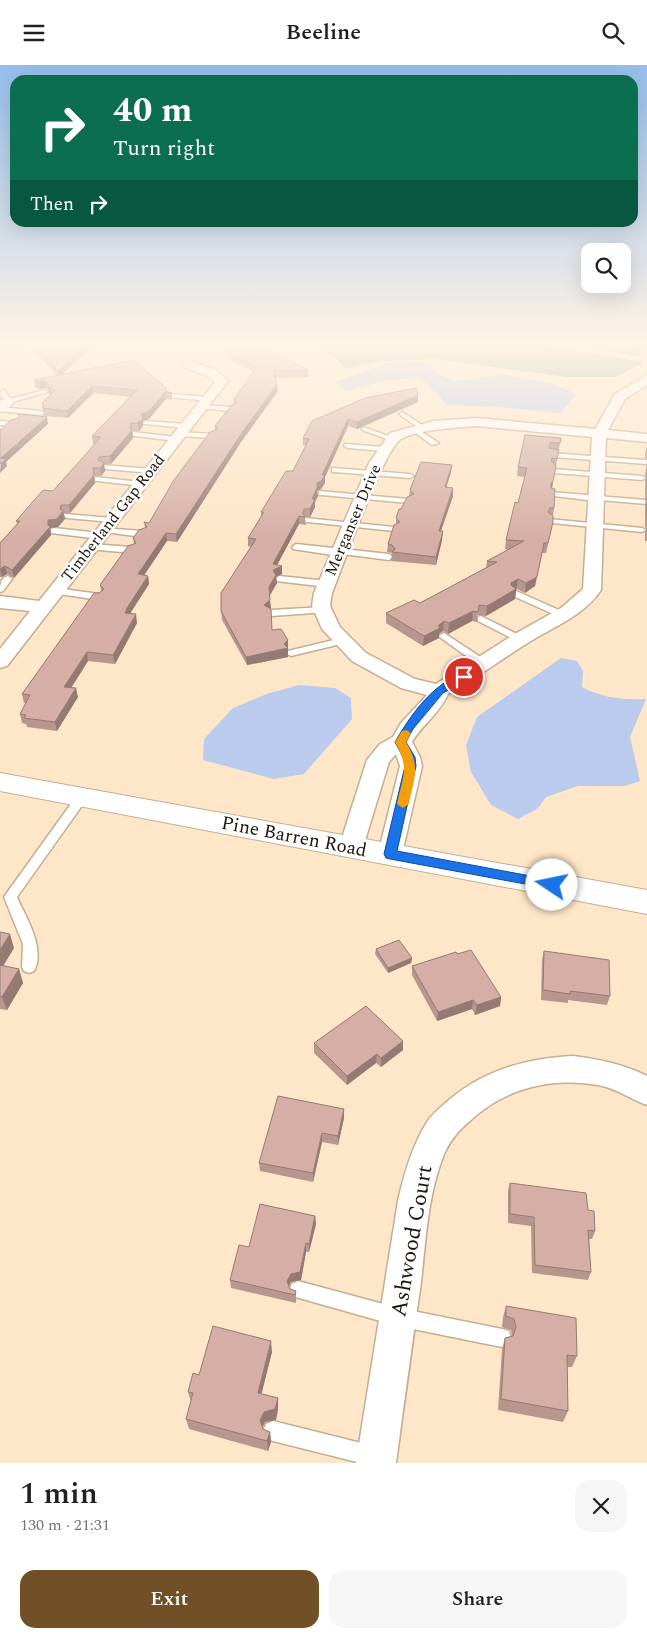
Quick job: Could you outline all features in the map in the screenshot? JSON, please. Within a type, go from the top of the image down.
[{"type":"main road","name":"Pine Barren Road","points":[[0,782],[647,902]]},
{"type":"street","name":"Timberland Gap Road","points":[[0,662],[201,408]]},
{"type":"street","points":[[351,847],[378,760],[388,749],[401,742],[409,728],[440,691],[520,639],[564,616],[579,605],[592,589],[599,434],[614,408]]},
{"type":"street","points":[[389,444],[395,436],[434,425],[477,422],[647,438]]},
{"type":"street","name":"Merganser Drive","points":[[324,596],[339,552],[371,473],[389,444]]},
{"type":"street","points":[[324,596],[332,629],[359,657],[408,684],[440,691]]},
{"type":"street","points":[[0,602],[43,607]]},
{"type":"street","points":[[390,854],[411,766],[409,757],[401,742]]},
{"type":"street","name":"Ashwood Court","points":[[377,1460],[415,1201],[423,1165],[439,1131],[465,1103],[492,1086],[523,1075],[558,1069],[592,1071],[632,1081],[647,1091]]},
{"type":"lane","points":[[22,408],[41,413]]},
{"type":"lane","points":[[402,414],[435,443]]},
{"type":"lane","points":[[0,423],[16,424]]},
{"type":"lane","points":[[146,423],[181,433]]},
{"type":"lane","points":[[364,429],[389,444]]},
{"type":"lane","points":[[136,434],[181,433],[213,437]]},
{"type":"lane","points":[[348,446],[389,444]]},
{"type":"lane","points":[[553,455],[642,478]]},
{"type":"lane","points":[[555,471],[646,462]]},
{"type":"lane","points":[[105,467],[146,477]]},
{"type":"lane","points":[[335,470],[410,476]]},
{"type":"lane","points":[[98,479],[146,477]]},
{"type":"lane","points":[[322,493],[408,501]]},
{"type":"lane","points":[[554,494],[645,502]]},
{"type":"lane","points":[[68,516],[132,550]]},
{"type":"lane","points":[[308,520],[394,529]]},
{"type":"lane","points":[[552,521],[642,530]]},
{"type":"lane","points":[[54,531],[143,534]]},
{"type":"lane","points":[[296,547],[389,557]]},
{"type":"lane","points":[[0,589],[8,579]]},
{"type":"lane","points":[[279,579],[324,596]]},
{"type":"lane","points":[[56,591],[99,597]]},
{"type":"lane","points":[[516,594],[564,616]]},
{"type":"lane","points":[[271,613],[324,596]]},
{"type":"lane","points":[[481,619],[520,639]]},
{"type":"lane","points":[[444,636],[484,664]]},
{"type":"lane","points":[[291,653],[342,641]]},
{"type":"lane","points":[[29,967],[30,944],[10,897],[82,797]]},
{"type":"lane","points":[[298,1290],[398,1317],[502,1338]]},
{"type":"lane","points":[[273,1431],[377,1460]]},
{"type":"water","points":[[512,408],[565,408],[561,413]]},
{"type":"water","points":[[561,658],[577,661],[583,671],[582,687],[597,694],[613,697],[646,699],[630,737],[640,781],[625,786],[578,786],[546,797],[537,809],[518,819],[491,805],[471,772],[466,745],[477,717]]},
{"type":"water","points":[[299,685],[335,688],[351,698],[352,719],[304,774],[274,779],[203,760],[204,739],[233,708],[267,694]]},
{"type":"building","points":[[44,408],[70,408],[67,411]]},
{"type":"building","points":[[119,408],[151,408],[148,412],[141,414],[143,418],[138,423],[131,423],[130,429],[132,430],[110,456],[99,457],[98,460],[104,463],[100,468],[93,468],[94,475],[69,505],[61,505],[60,509],[63,511],[57,519],[48,520],[50,527],[12,570],[5,566],[0,569],[0,543],[20,521],[16,521],[43,490],[53,491],[101,437],[92,436]]},
{"type":"building","points":[[229,408],[260,408],[176,534],[166,533],[138,574],[148,576],[127,608],[125,613],[136,614],[113,655],[87,652],[64,687],[76,688],[55,722],[24,718],[26,715],[20,714],[30,695],[22,694],[94,593],[99,593],[104,589],[100,585],[128,546],[136,543],[133,538],[139,530],[147,527],[144,522],[149,523],[174,480],[210,432],[218,429],[215,426]]},
{"type":"building","points":[[341,408],[388,408],[357,422],[348,419],[322,475],[325,475],[317,483],[312,499],[315,499],[310,509],[304,509],[303,514],[305,517],[299,516],[273,564],[282,566],[273,570],[276,575],[269,587],[270,600],[264,605],[271,609],[272,630],[281,629],[288,640],[284,644],[288,648],[246,657],[221,611],[221,593],[256,539],[248,538],[264,512],[261,512],[286,471],[293,471],[309,439],[303,438],[312,421]]},
{"type":"building","points":[[18,414],[47,417],[1,458],[6,459],[0,464],[0,430],[11,420],[19,418]]},
{"type":"building","points":[[525,435],[561,438],[560,443],[551,442],[549,445],[549,448],[559,450],[557,459],[552,458],[551,461],[556,466],[551,483],[551,488],[555,489],[554,508],[550,508],[548,512],[553,516],[553,522],[548,543],[544,543],[537,577],[526,583],[518,579],[511,583],[516,589],[487,606],[479,605],[478,612],[473,611],[449,623],[444,621],[438,626],[440,628],[424,636],[386,613],[414,600],[420,603],[497,562],[487,561],[524,541],[506,540],[515,502],[518,503],[527,468],[518,467]]},
{"type":"building","points":[[421,462],[452,465],[445,487],[453,488],[439,531],[443,531],[436,557],[392,552],[395,549],[392,545],[388,544],[394,525],[400,522],[396,518],[399,509],[401,509],[407,497],[414,494],[410,490]]},
{"type":"building","points":[[0,932],[10,934],[0,950]]},
{"type":"building","points":[[399,940],[412,958],[388,968],[376,949]]},
{"type":"building","points":[[471,950],[501,997],[477,1005],[473,1000],[438,1012],[412,966],[456,952],[457,954]]},
{"type":"building","points":[[544,951],[609,960],[610,996],[570,991],[570,994],[543,990]]},
{"type":"building","points":[[0,965],[19,969],[2,997],[0,996]]},
{"type":"building","points":[[366,1006],[403,1041],[381,1058],[377,1054],[347,1076],[314,1043]]},
{"type":"building","points":[[278,1096],[344,1109],[338,1136],[322,1133],[313,1173],[259,1163]]},
{"type":"building","points":[[510,1183],[586,1193],[588,1210],[594,1211],[595,1231],[588,1230],[591,1272],[535,1265],[534,1217],[510,1214]]},
{"type":"building","points":[[260,1204],[315,1216],[309,1244],[306,1243],[300,1272],[291,1274],[287,1281],[290,1289],[296,1291],[295,1295],[230,1280],[239,1245],[249,1247]]},
{"type":"building","points":[[506,1306],[576,1318],[577,1356],[567,1355],[568,1411],[501,1399],[505,1338],[513,1336],[516,1327],[514,1319],[506,1316]]},
{"type":"building","points":[[213,1326],[271,1341],[258,1393],[278,1398],[275,1409],[264,1412],[260,1420],[263,1429],[270,1432],[267,1441],[186,1419],[193,1393],[188,1392],[193,1373],[199,1375]]},
{"type":"slow traffic","points":[[403,804],[411,766],[409,757],[401,742],[406,733]]},
{"type":"route","points":[[464,677],[440,691],[437,697],[409,728],[401,742],[409,757],[411,766],[390,854],[552,885]]}]
